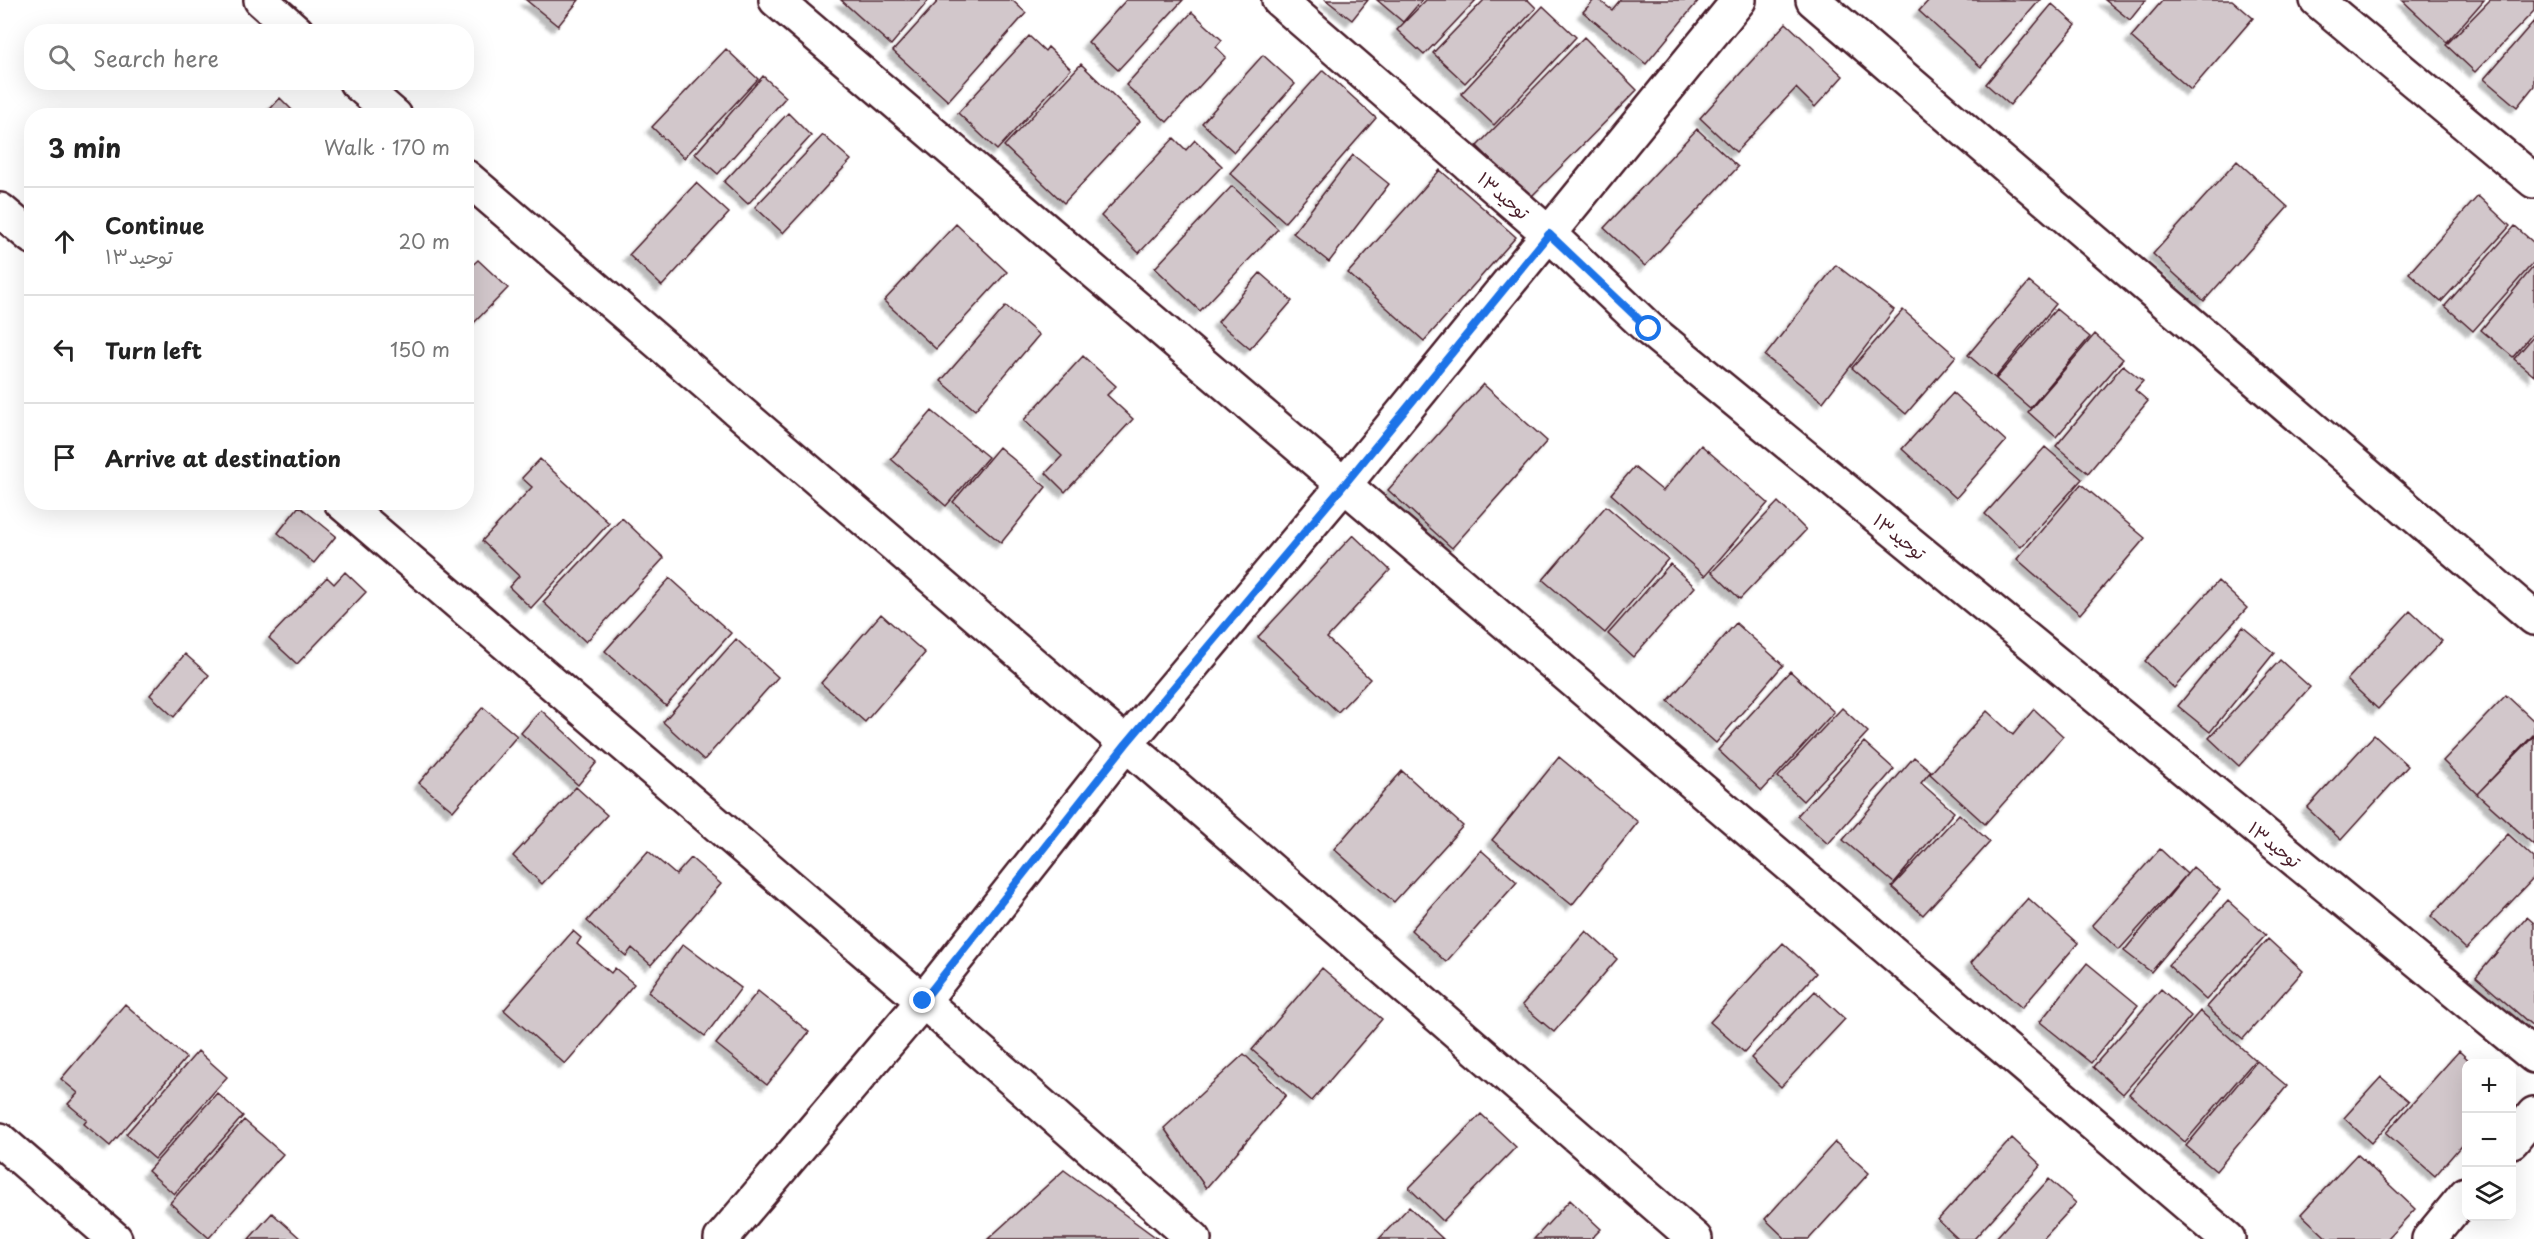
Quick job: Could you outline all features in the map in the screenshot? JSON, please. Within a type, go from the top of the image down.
[{"type":"street","points":[[261,0],[288,24]]},
{"type":"street","points":[[776,0],[2228,1239]]},
{"type":"street","name":"توحید۱۳","points":[[1279,0],[1549,234],[1649,329],[2534,1056]]},
{"type":"street","points":[[721,1239],[923,1001],[1126,744],[1344,485],[1739,0]]},
{"type":"street","points":[[1814,0],[2534,618]]},
{"type":"street","points":[[2317,0],[2534,181]]},
{"type":"street","points":[[365,90],[386,108]]},
{"type":"street","points":[[474,184],[1126,744],[1695,1239]]},
{"type":"street","points":[[0,210],[24,230]]},
{"type":"street","points":[[350,510],[923,1001],[1194,1239]]},
{"type":"street","points":[[2516,1135],[2534,1114]]},
{"type":"street","points":[[0,1140],[115,1239]]},
{"type":"street","points":[[2429,1239],[2462,1199]]},
{"type":"building","points":[[526,0],[579,0],[558,26]]},
{"type":"building","points":[[841,0],[929,0],[891,45]]},
{"type":"building","points":[[939,0],[1012,0],[1026,13],[948,101],[893,51]]},
{"type":"building","points":[[1126,0],[1183,0],[1118,70],[1088,42]]},
{"type":"building","points":[[1326,0],[1368,0],[1352,20]]},
{"type":"building","points":[[1377,0],[1422,0],[1403,22]]},
{"type":"building","points":[[1426,0],[1476,0],[1424,55],[1397,30]]},
{"type":"building","points":[[1484,0],[1528,0],[1536,8],[1465,83],[1433,53]]},
{"type":"building","points":[[1594,0],[1599,0],[1612,10],[1620,0],[1699,0],[1646,64],[1583,12]]},
{"type":"building","points":[[1929,0],[2040,0],[1981,67],[1919,11]]},
{"type":"building","points":[[2105,0],[2146,0],[2130,20]]},
{"type":"building","points":[[2163,0],[2232,0],[2253,18],[2191,90],[2131,37]]},
{"type":"building","points":[[2402,0],[2484,0],[2447,42]]},
{"type":"building","points":[[2490,0],[2534,0],[2534,11],[2475,72],[2446,45]]},
{"type":"building","points":[[2052,4],[2076,25],[2010,105],[1986,84]]},
{"type":"building","points":[[1543,6],[1576,37],[1494,125],[1461,94]]},
{"type":"building","points":[[1192,12],[1222,40],[1216,47],[1226,57],[1167,122],[1126,85]]},
{"type":"building","points":[[2534,21],[2534,86],[2517,107],[2484,79]]},
{"type":"building","points":[[1786,23],[1843,76],[1815,107],[1796,88],[1736,152],[1700,118]]},
{"type":"building","points":[[1029,36],[1045,51],[1048,47],[1071,69],[997,150],[958,113]]},
{"type":"building","points":[[1584,37],[1637,90],[1530,198],[1477,146]]},
{"type":"building","points":[[726,49],[758,79],[684,158],[652,127]]},
{"type":"building","points":[[1263,55],[1295,84],[1234,152],[1202,123]]},
{"type":"building","points":[[1081,64],[1140,121],[1064,203],[1004,146]]},
{"type":"building","points":[[1323,70],[1376,118],[1285,222],[1230,173]]},
{"type":"building","points":[[763,76],[786,97],[718,174],[695,154]]},
{"type":"building","points":[[280,98],[290,108],[271,108]]},
{"type":"building","points":[[788,113],[811,136],[748,204],[724,182]]},
{"type":"building","points":[[1697,129],[1738,167],[1645,266],[1604,228]]},
{"type":"building","points":[[823,135],[851,160],[783,233],[755,207]]},
{"type":"building","points":[[1174,138],[1186,150],[1195,140],[1222,166],[1139,253],[1101,216]]},
{"type":"building","points":[[1353,155],[1389,184],[1329,262],[1293,233]]},
{"type":"building","points":[[2237,161],[2288,207],[2204,301],[2153,254]]},
{"type":"building","points":[[1440,170],[1516,237],[1424,341],[1348,273]]},
{"type":"building","points":[[696,183],[729,213],[662,286],[629,255]]},
{"type":"building","points":[[1232,186],[1278,229],[1200,311],[1155,268]]},
{"type":"building","points":[[2478,196],[2510,226],[2441,302],[2409,273]]},
{"type":"building","points":[[956,224],[1007,272],[936,349],[884,301]]},
{"type":"building","points":[[2515,226],[2534,243],[2534,262],[2473,331],[2445,306]]},
{"type":"building","points":[[478,260],[508,288],[474,323],[474,264]]},
{"type":"building","points":[[1836,265],[1894,310],[1823,402],[1765,356]]},
{"type":"building","points":[[2534,266],[2534,332],[2513,357],[2481,330]]},
{"type":"building","points":[[1260,273],[1292,301],[1250,349],[1218,322]]},
{"type":"building","points":[[2029,282],[2056,304],[1995,378],[1968,355]]},
{"type":"building","points":[[1006,306],[1039,335],[975,410],[941,381]]},
{"type":"building","points":[[2056,309],[2090,337],[2030,408],[1996,379]]},
{"type":"building","points":[[1903,310],[1956,356],[1906,414],[1852,368]]},
{"type":"building","points":[[2095,334],[2123,359],[2056,437],[2028,412]]},
{"type":"building","points":[[2534,336],[2534,376],[2514,359]]},
{"type":"building","points":[[1083,356],[1116,386],[1107,395],[1133,419],[1065,492],[1046,473],[1062,456],[1024,420]]},
{"type":"building","points":[[2123,365],[2143,381],[2135,390],[2148,401],[2088,473],[2056,446]]},
{"type":"building","points":[[1483,384],[1547,441],[1452,548],[1388,490]]},
{"type":"building","points":[[1953,393],[2006,441],[1956,498],[1902,449]]},
{"type":"building","points":[[932,411],[988,457],[946,506],[891,459]]},
{"type":"building","points":[[1701,445],[1768,503],[1705,576],[1611,494],[1634,467],[1663,491]]},
{"type":"building","points":[[999,447],[1046,487],[1001,543],[953,502]]},
{"type":"building","points":[[2045,447],[2082,479],[2021,547],[1985,514]]},
{"type":"building","points":[[540,459],[609,523],[531,608],[509,587],[519,576],[482,541],[532,487],[522,478]]},
{"type":"building","points":[[2081,484],[2145,538],[2080,614],[2017,559]]},
{"type":"building","points":[[1778,502],[1806,530],[1740,599],[1712,572]]},
{"type":"building","points":[[1606,506],[1668,559],[1605,633],[1543,580]]},
{"type":"building","points":[[296,510],[304,510],[336,536],[314,563],[278,533]]},
{"type":"building","points":[[622,518],[664,558],[586,642],[543,602]]},
{"type":"building","points":[[1353,535],[1390,570],[1327,638],[1370,679],[1338,712],[1258,637]]},
{"type":"building","points":[[1670,564],[1695,587],[1633,657],[1608,634]]},
{"type":"building","points":[[345,572],[366,592],[297,664],[269,638],[327,577],[334,584]]},
{"type":"building","points":[[670,578],[731,633],[666,706],[605,651]]},
{"type":"building","points":[[2218,581],[2247,608],[2174,688],[2145,661]]},
{"type":"building","points":[[2410,611],[2442,641],[2378,709],[2347,680]]},
{"type":"building","points":[[881,614],[925,653],[865,722],[821,683]]},
{"type":"building","points":[[1736,623],[1783,665],[1716,743],[1668,701]]},
{"type":"building","points":[[2243,627],[2274,653],[2210,732],[2178,706]]},
{"type":"building","points":[[736,639],[778,677],[704,760],[663,722]]},
{"type":"building","points":[[185,654],[209,675],[174,717],[150,695]]},
{"type":"building","points":[[2280,660],[2310,687],[2239,766],[2209,738]]},
{"type":"building","points":[[1790,671],[1834,712],[1762,791],[1718,750]]},
{"type":"building","points":[[2506,695],[2534,721],[2534,734],[2477,794],[2443,761]]},
{"type":"building","points":[[483,707],[517,736],[453,811],[419,783]]},
{"type":"building","points":[[1842,708],[1868,732],[1803,801],[1778,777]]},
{"type":"building","points":[[2034,709],[2063,736],[1985,824],[1930,774],[1987,711],[2013,735]]},
{"type":"building","points":[[541,710],[597,762],[578,785],[521,733]]},
{"type":"building","points":[[2374,735],[2408,766],[2341,840],[2307,808]]},
{"type":"building","points":[[2534,736],[2534,845],[2477,794]]},
{"type":"building","points":[[1864,742],[1894,769],[1828,844],[1797,816]]},
{"type":"building","points":[[1559,757],[1638,822],[1572,905],[1492,840]]},
{"type":"building","points":[[1914,757],[1931,771],[1921,783],[1954,812],[1894,883],[1843,840]]},
{"type":"building","points":[[1402,771],[1463,826],[1394,902],[1334,849]]},
{"type":"building","points":[[576,787],[607,815],[542,884],[513,856]]},
{"type":"building","points":[[1959,814],[1990,842],[1923,915],[1892,887]]},
{"type":"building","points":[[2508,834],[2534,858],[2534,878],[2466,949],[2431,916]]},
{"type":"building","points":[[2160,849],[2187,874],[2119,950],[2092,925]]},
{"type":"building","points":[[1481,850],[1517,882],[1446,962],[1411,930]]},
{"type":"building","points":[[648,851],[676,875],[691,858],[721,884],[651,965],[632,948],[626,956],[587,921]]},
{"type":"building","points":[[2193,867],[2220,890],[2151,972],[2124,951]]},
{"type":"building","points":[[2028,898],[2078,943],[2022,1008],[1971,963]]},
{"type":"building","points":[[2228,901],[2266,935],[2206,1000],[2168,965]]},
{"type":"building","points":[[2527,917],[2534,923],[2534,1027],[2476,977]]},
{"type":"building","points":[[573,931],[581,938],[577,944],[611,973],[615,968],[634,984],[565,1064],[504,1010]]},
{"type":"building","points":[[1586,931],[1617,959],[1554,1032],[1522,1005]]},
{"type":"building","points":[[2268,939],[2303,971],[2243,1039],[2207,1007]]},
{"type":"building","points":[[1783,943],[1816,973],[1744,1052],[1710,1022]]},
{"type":"building","points":[[683,944],[741,988],[705,1036],[648,992]]},
{"type":"building","points":[[2087,963],[2138,1005],[2091,1063],[2040,1022]]},
{"type":"building","points":[[1322,968],[1382,1019],[1312,1101],[1252,1050]]},
{"type":"building","points":[[2161,989],[2191,1016],[2123,1094],[2093,1067]]},
{"type":"building","points":[[758,991],[809,1032],[767,1085],[716,1044]]},
{"type":"building","points":[[1815,991],[1845,1019],[1781,1087],[1751,1058]]},
{"type":"building","points":[[125,1004],[186,1058],[110,1146],[84,1124],[87,1120],[68,1104],[78,1093],[61,1079]]},
{"type":"building","points":[[2200,1011],[2255,1060],[2185,1142],[2129,1094]]},
{"type":"building","points":[[198,1051],[227,1077],[155,1159],[126,1134]]},
{"type":"building","points":[[2459,1051],[2468,1059],[2462,1059],[2462,1145],[2435,1176],[2386,1133]]},
{"type":"building","points":[[1244,1054],[1286,1095],[1206,1188],[1164,1128]]},
{"type":"building","points":[[2257,1061],[2287,1086],[2216,1171],[2186,1146]]},
{"type":"building","points":[[2381,1077],[2409,1101],[2371,1143],[2344,1118]]},
{"type":"building","points":[[217,1093],[243,1116],[174,1194],[148,1171]]},
{"type":"building","points":[[1481,1114],[1516,1147],[1443,1221],[1409,1188]]},
{"type":"building","points":[[244,1120],[283,1154],[209,1238],[170,1203]]},
{"type":"building","points":[[2012,1138],[2041,1165],[1974,1239],[1958,1239],[1938,1220]]},
{"type":"building","points":[[1835,1142],[1869,1173],[1809,1239],[1786,1239],[1765,1219]]},
{"type":"building","points":[[2357,1154],[2415,1209],[2387,1239],[2328,1239],[2301,1214]]},
{"type":"building","points":[[1064,1170],[1158,1239],[988,1239]]},
{"type":"building","points":[[2049,1179],[2076,1203],[2043,1239],[1995,1239]]},
{"type":"building","points":[[1570,1200],[1601,1229],[1591,1239],[1534,1239]]},
{"type":"building","points":[[1409,1207],[1443,1239],[1379,1239]]},
{"type":"building","points":[[272,1213],[301,1239],[249,1239]]},
{"type":"route","points":[[923,1001],[1126,744],[1344,485],[1549,234],[1649,329]]}]
